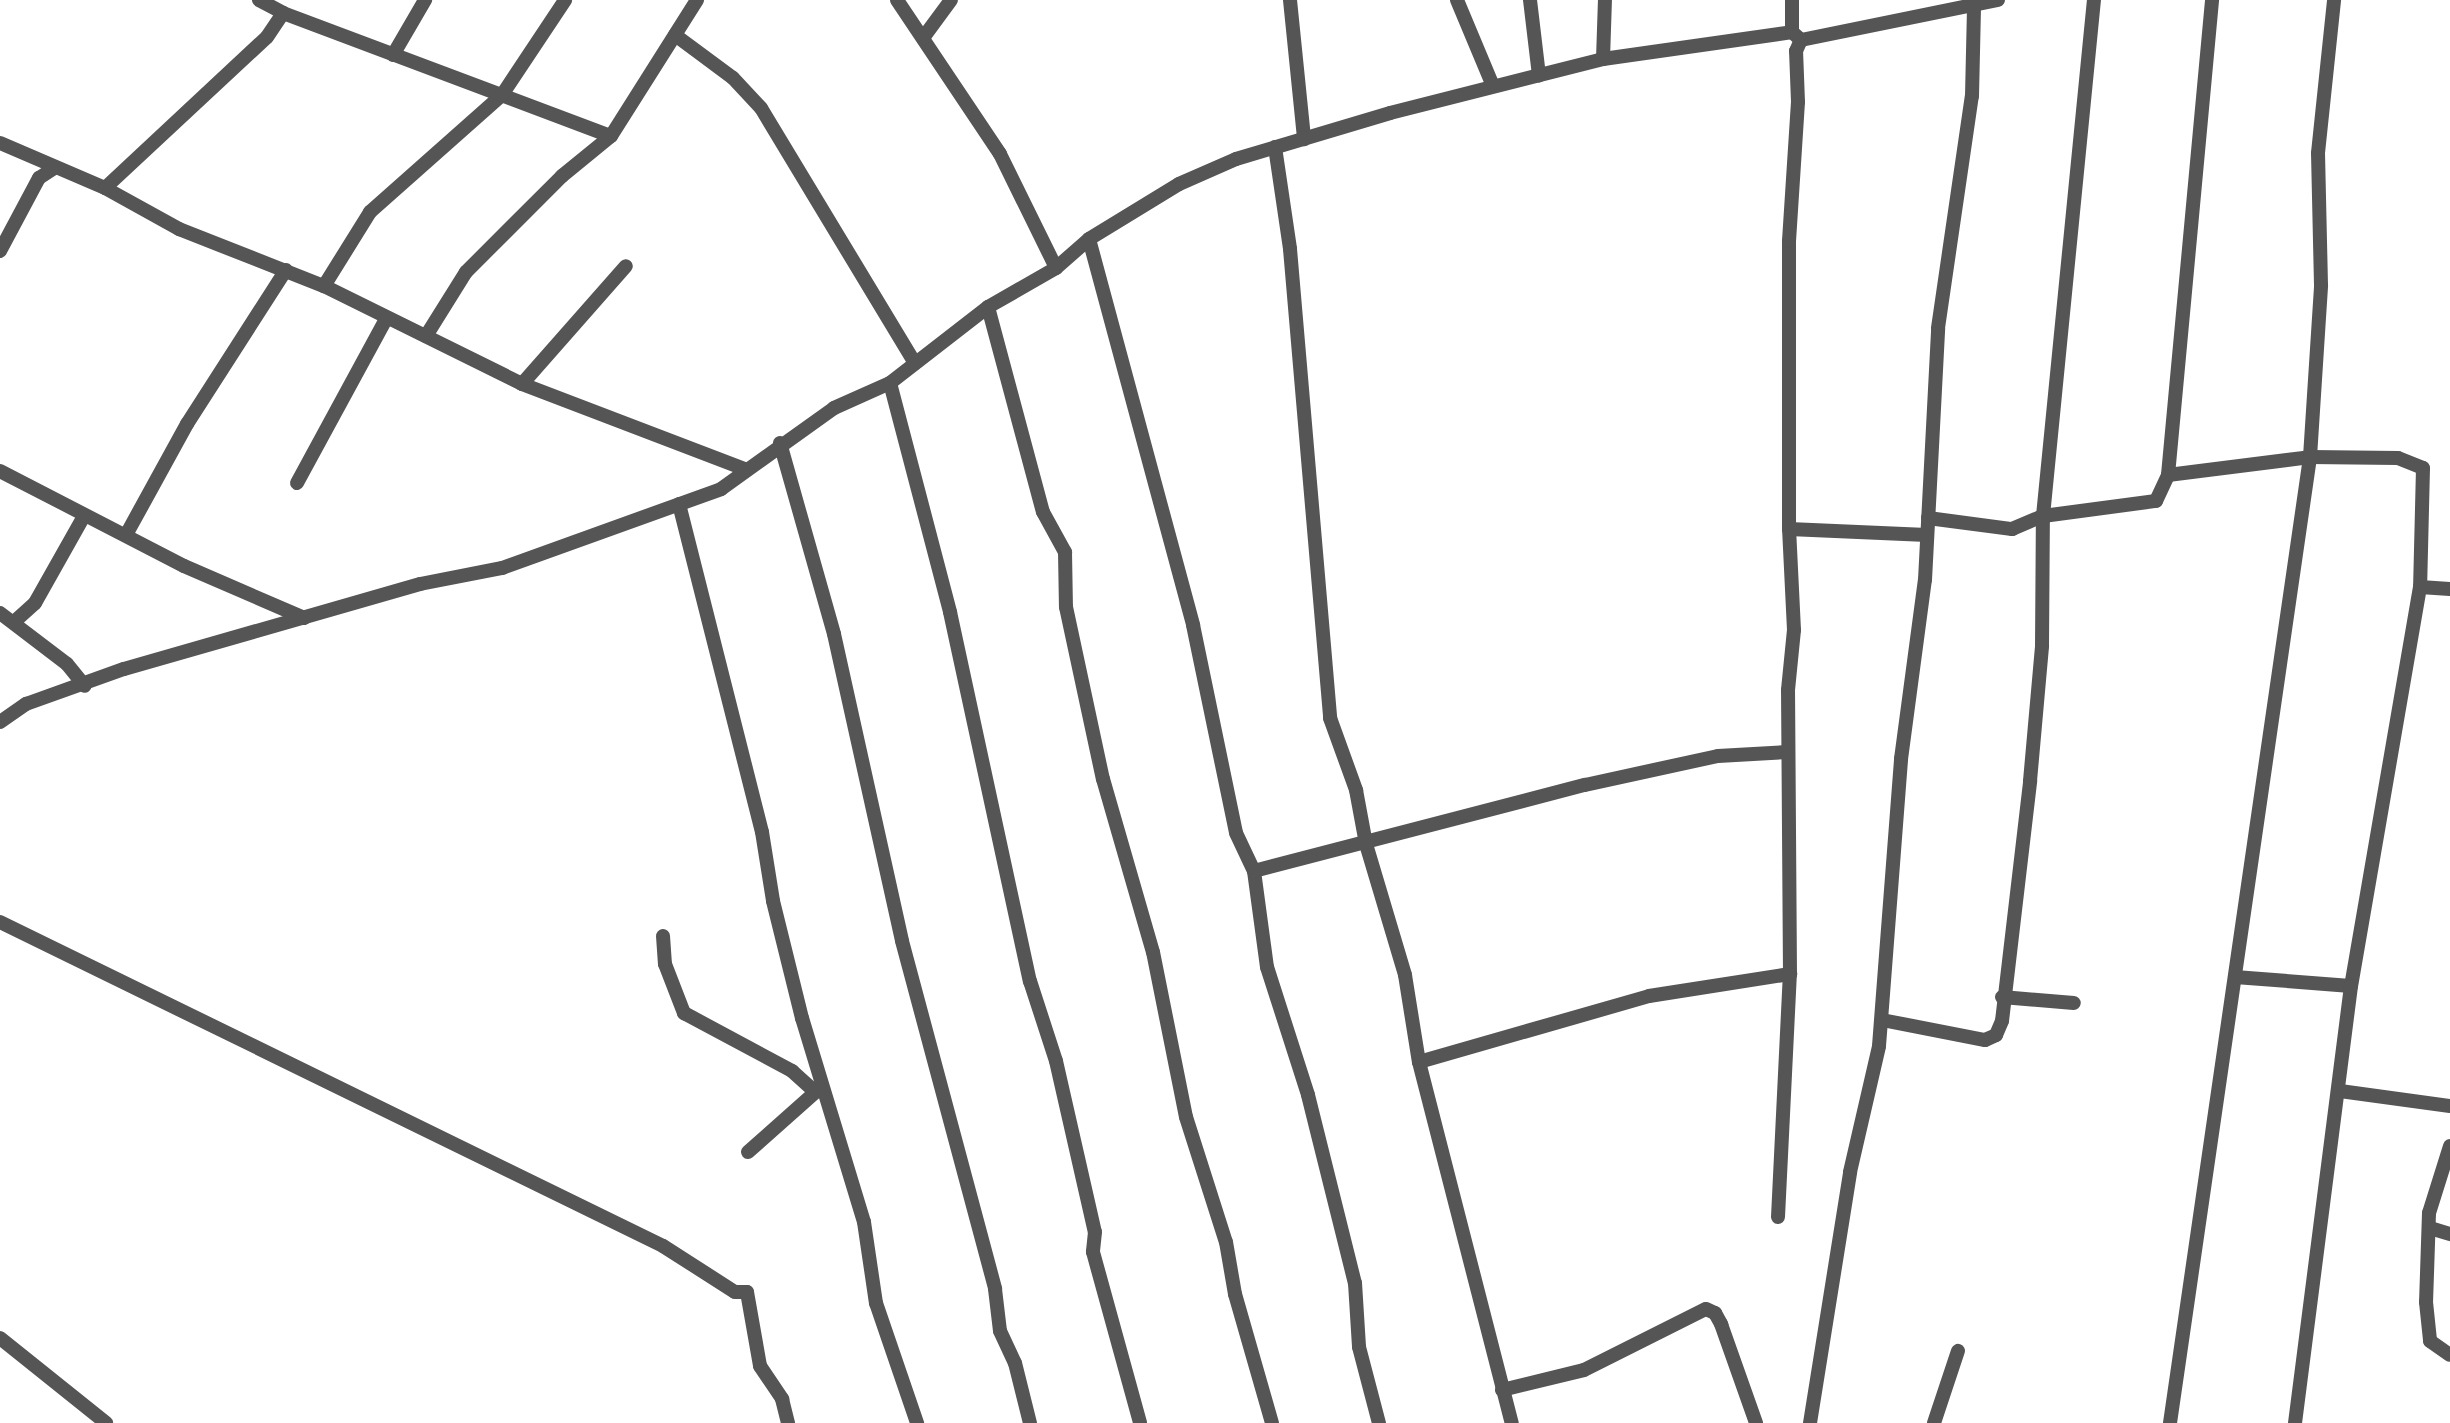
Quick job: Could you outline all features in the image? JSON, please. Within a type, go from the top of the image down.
[{"type":"street","points":[[259,0],[283,13],[611,136]]},
{"type":"street","points":[[393,55],[425,0]]},
{"type":"street","points":[[324,286],[370,212],[502,95],[565,0]]},
{"type":"street","points":[[426,336],[466,272],[562,176],[611,136],[697,0]]},
{"type":"street","points":[[897,0],[1000,154],[1056,268]]},
{"type":"street","points":[[923,38],[951,0]]},
{"type":"street","points":[[1290,0],[1304,139]]},
{"type":"street","points":[[1457,0],[1493,86]]},
{"type":"street","points":[[1530,0],[1539,75]]},
{"type":"street","points":[[1603,59],[1605,0]]},
{"type":"street","points":[[1778,1217],[1790,974],[1788,752],[1794,630],[1789,529],[1790,200],[1798,102],[1792,0]]},
{"type":"street","points":[[0,722],[26,704],[85,686],[124,669],[420,584],[502,568],[721,489],[780,443],[834,408],[890,383],[988,307],[1056,268],[1089,239],[1179,184],[1275,147],[1493,86],[1603,59],[1796,36],[1998,0]]},
{"type":"street","points":[[1882,1020],[1991,1039],[2002,1021],[2002,997],[2042,646],[2043,516],[2094,0]]},
{"type":"street","points":[[1928,518],[2012,529],[2043,516],[2156,501],[2168,475],[2212,0]]},
{"type":"street","points":[[2170,1423],[2310,457],[2321,285],[2318,153],[2334,0]]},
{"type":"street","points":[[1810,1423],[1822,1373],[1850,1172],[1882,1020],[1901,759],[1927,535],[1938,328],[1972,96],[1974,5]]},
{"type":"street","points":[[105,188],[267,37],[283,13]]},
{"type":"street","points":[[675,35],[733,78],[761,108],[915,363]]},
{"type":"street","points":[[0,143],[53,169],[105,188],[179,229],[324,286],[522,384],[745,469]]},
{"type":"street","points":[[1275,147],[1291,264],[1330,718],[1361,805],[1366,844],[1405,975],[1419,1062],[1512,1423]]},
{"type":"street","points":[[0,251],[39,178],[53,169]]},
{"type":"street","points":[[1089,239],[1193,625],[1236,833],[1254,871],[1267,967],[1308,1095],[1355,1283],[1359,1347],[1379,1423]]},
{"type":"street","points":[[522,384],[626,266]]},
{"type":"street","points":[[126,535],[187,424],[286,270]]},
{"type":"street","points":[[988,307],[1043,512],[1065,552],[1066,607],[1103,779],[1153,952],[1186,1117],[1226,1242],[1235,1294],[1272,1423]]},
{"type":"street","points":[[297,483],[386,319]]},
{"type":"street","points":[[890,383],[950,612],[1030,981],[1059,1074],[1095,1232],[1093,1252],[1140,1423]]},
{"type":"street","points":[[780,443],[834,634],[902,941],[995,1289],[1000,1331],[1015,1363],[1030,1423]]},
{"type":"street","points":[[2168,475],[2310,457],[2398,458],[2423,468],[2420,587],[2351,986],[2340,1091],[2295,1423]]},
{"type":"street","points":[[0,471],[84,516],[304,618]]},
{"type":"street","points":[[679,504],[762,832],[773,901],[819,1088],[864,1222],[876,1303],[917,1423]]},
{"type":"street","points":[[14,622],[35,603],[84,516]]},
{"type":"street","points":[[1789,529],[1927,535]]},
{"type":"street","points":[[2420,587],[2450,589]]},
{"type":"street","points":[[0,613],[67,664],[85,686]]},
{"type":"street","points":[[1254,871],[1366,844],[1387,834],[1484,809],[1703,759],[1788,752]]},
{"type":"street","points":[[0,922],[663,1246],[735,1292],[747,1292],[760,1366],[782,1399],[788,1423]]},
{"type":"street","points":[[663,936],[665,964],[684,1013],[819,1088]]},
{"type":"street","points":[[1419,1062],[1649,996],[1790,974]]},
{"type":"street","points":[[2235,977],[2351,986]]},
{"type":"street","points":[[2002,997],[2074,1003]]},
{"type":"street","points":[[748,1152],[819,1088]]},
{"type":"street","points":[[2340,1091],[2450,1106]]},
{"type":"street","points":[[2450,1146],[2430,1228],[2430,1341],[2450,1355]]},
{"type":"street","points":[[2430,1228],[2450,1234]]},
{"type":"street","points":[[1502,1390],[1584,1370],[1706,1309],[1715,1313],[1721,1324],[1756,1423]]},
{"type":"street","points":[[0,1338],[106,1423]]},
{"type":"street","points":[[1934,1423],[1958,1351]]}]
